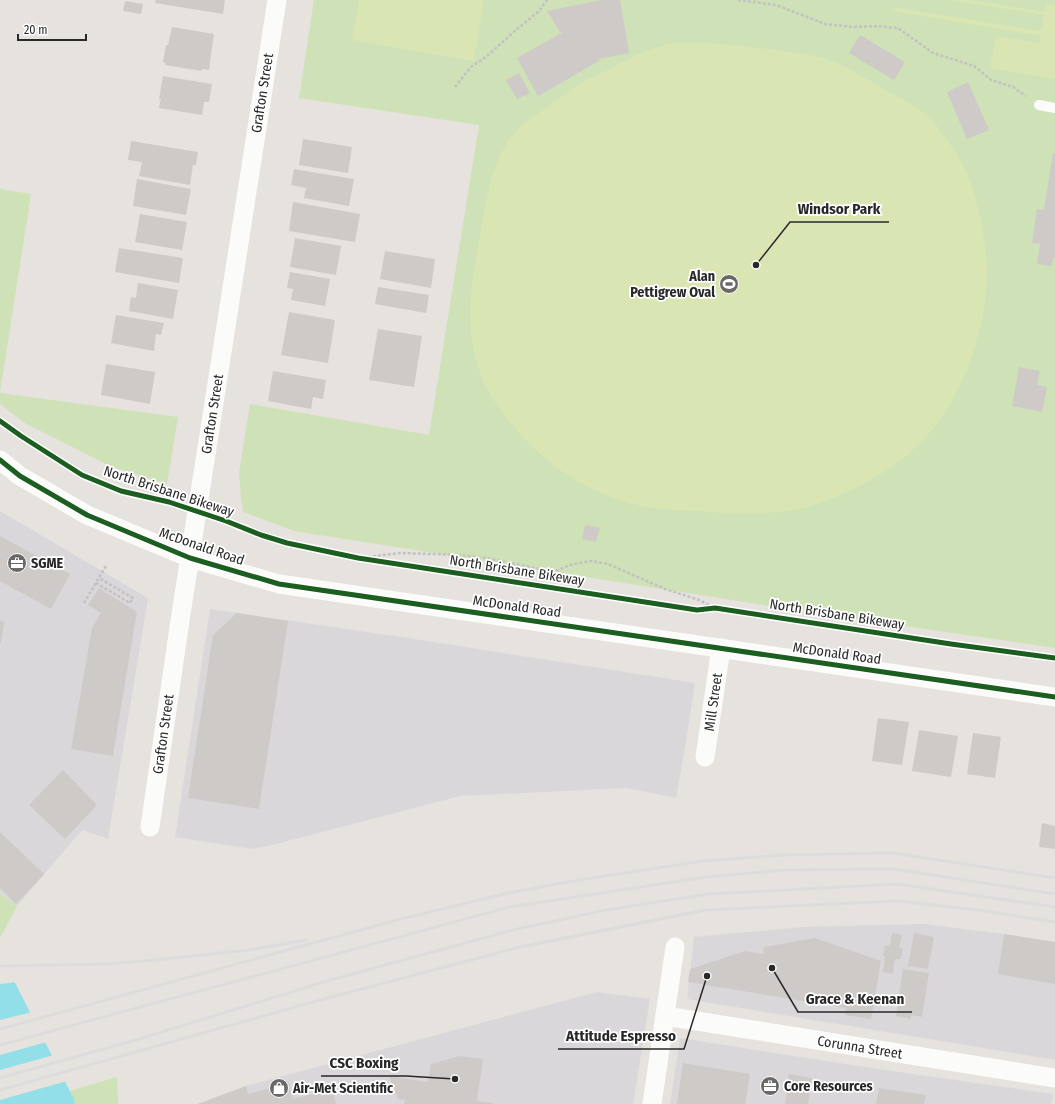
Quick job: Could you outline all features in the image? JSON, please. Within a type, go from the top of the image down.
[{"type":"street","name":"Grafton Street","points":[[150,828],[190,558],[277,0]]},
{"type":"street","name":"McDonald Road","points":[[0,460],[20,476],[86,515],[190,558],[279,584],[1055,697]]},
{"type":"street","name":"Mill Street","points":[[705,757],[721,648]]},
{"type":"street","points":[[652,1104],[675,947]]},
{"type":"street","name":"Corunna Street","points":[[666,1016],[1055,1078]]},
{"type":"lane","points":[[1039,105],[1055,108]]},
{"type":"path","points":[[456,87],[471,67],[486,58],[539,11],[547,0]]},
{"type":"path","points":[[738,0],[776,5],[825,24],[853,28],[877,26],[898,28],[933,53],[974,66],[991,80],[1013,87],[1020,92]]},
{"type":"path","points":[[358,558],[401,554],[460,554],[554,572],[570,565],[591,561],[608,564],[665,589],[699,600],[715,608]]},
{"type":"path","points":[[352,557],[381,562]]},
{"type":"path","points":[[84,603],[106,564]]},
{"type":"path","points":[[96,583],[130,603],[133,598],[99,578]]},
{"type":"path","points":[[703,609],[723,609]]},
{"type":"shaded area","points":[[0,511],[148,598],[108,839],[82,830],[17,906],[0,892]]},
{"type":"shaded area","points":[[210,609],[695,683],[676,798],[627,788],[460,796],[253,849],[175,837]]},
{"type":"shaded area","points":[[923,924],[1055,942],[1055,1060],[687,999],[694,937],[803,927]]},
{"type":"shaded area","points":[[597,992],[650,999],[633,1104],[197,1104],[246,1086]]},
{"type":"shaded area","name":"Core Resources","points":[[680,1038],[871,1068],[1053,1094],[1051,1104],[670,1104]]},
{"type":"green space","points":[[314,0],[1055,0],[1055,648],[808,612],[294,531],[243,512],[239,473],[250,404],[429,435],[479,125],[299,98]]},
{"type":"green space","points":[[359,0],[484,0],[474,61],[352,40]]},
{"type":"green space","points":[[950,0],[972,0],[1044,12],[1046,4],[1055,5],[1055,79],[990,68],[996,36],[1039,43],[1041,36],[892,11],[893,7],[1042,31],[1044,15]]},
{"type":"green space","name":"Alan Pettigrew Oval","points":[[673,43],[725,44],[794,52],[823,58],[848,68],[911,104],[933,120],[962,163],[975,196],[986,250],[986,294],[983,315],[972,356],[955,395],[945,413],[933,429],[907,455],[892,467],[841,495],[807,507],[779,512],[752,514],[668,510],[641,506],[601,493],[565,473],[533,448],[505,416],[488,392],[477,363],[472,343],[470,317],[472,282],[491,180],[495,167],[508,142],[516,131],[523,125],[579,84],[643,52]]},
{"type":"green space","points":[[0,189],[31,194],[0,393]]},
{"type":"green space","points":[[0,393],[178,417],[167,484],[110,466],[25,423],[0,404]]},
{"type":"green space","points":[[0,893],[17,906],[0,938]]},
{"type":"green space","points":[[117,1077],[118,1104],[75,1104],[70,1091]]},
{"type":"water","points":[[0,953],[74,1099],[75,1104],[0,1104]]},
{"type":"pier","points":[[0,951],[2,953],[17,982],[0,984]]},
{"type":"pier","points":[[32,1012],[47,1042],[0,1055],[0,1020]]},
{"type":"pier","points":[[54,1055],[67,1081],[0,1100],[0,1070]]},
{"type":"building","points":[[156,0],[225,0],[223,14],[155,3]]},
{"type":"building","points":[[601,0],[620,0],[629,53],[598,59],[599,61],[538,96],[517,58],[563,32],[560,32],[547,11]]},
{"type":"building","points":[[125,1],[143,4],[141,14],[123,11]]},
{"type":"building","points":[[172,27],[214,34],[209,70],[202,69],[202,71],[165,65],[166,63],[163,62],[166,45],[168,45]]},
{"type":"building","points":[[860,35],[905,62],[894,80],[849,53]]},
{"type":"building","points":[[519,73],[530,93],[517,99],[506,80]]},
{"type":"building","points":[[163,76],[212,84],[209,102],[204,102],[202,115],[159,108]]},
{"type":"building","points":[[968,82],[989,130],[967,139],[947,92]]},
{"type":"building","points":[[303,139],[352,147],[348,173],[299,165]]},
{"type":"building","points":[[131,141],[198,152],[196,165],[193,165],[190,185],[139,176],[142,162],[128,160]]},
{"type":"building","points":[[1053,153],[1055,153],[1055,258],[1053,258],[1051,266],[1037,264],[1040,244],[1032,243],[1037,209],[1044,210]]},
{"type":"building","points":[[294,169],[354,179],[349,206],[304,198],[306,188],[291,185]]},
{"type":"building","points":[[137,179],[191,189],[186,215],[133,206]]},
{"type":"building","points":[[293,202],[360,214],[355,242],[289,231]]},
{"type":"building","points":[[140,214],[187,222],[182,250],[135,242]]},
{"type":"building","points":[[295,238],[341,246],[336,275],[290,267]]},
{"type":"building","points":[[119,248],[183,258],[179,283],[115,272]]},
{"type":"building","points":[[385,251],[435,259],[431,288],[380,279]]},
{"type":"building","points":[[290,272],[330,279],[325,306],[291,300],[293,289],[287,288]]},
{"type":"building","points":[[138,283],[178,290],[173,319],[129,311],[131,297],[136,298]]},
{"type":"building","points":[[378,287],[429,295],[426,313],[375,304]]},
{"type":"building","points":[[289,312],[335,320],[328,363],[281,355]]},
{"type":"building","points":[[116,315],[164,323],[161,335],[156,334],[154,351],[111,343]]},
{"type":"building","points":[[378,329],[422,336],[414,387],[369,380]]},
{"type":"building","points":[[106,364],[155,372],[150,404],[101,395]]},
{"type":"building","points":[[1019,367],[1040,371],[1037,385],[1047,387],[1042,412],[1012,406]]},
{"type":"building","points":[[273,371],[326,380],[323,399],[313,397],[311,409],[268,401]]},
{"type":"building","points":[[585,525],[600,528],[596,542],[582,539]]},
{"type":"building","points":[[0,536],[70,574],[51,609],[0,581]]},
{"type":"building","points":[[99,588],[137,612],[113,756],[71,749],[92,628],[101,613],[88,605]]},
{"type":"building","points":[[237,613],[288,621],[259,809],[188,798],[213,635]]},
{"type":"building","points":[[0,621],[4,622],[1,643],[0,643]]},
{"type":"building","points":[[878,718],[909,722],[902,765],[872,761]]},
{"type":"building","points":[[919,730],[958,736],[951,777],[912,771]]},
{"type":"building","points":[[973,733],[1001,737],[995,778],[967,774]]},
{"type":"building","points":[[63,770],[97,805],[65,839],[29,805]]},
{"type":"building","points":[[1042,823],[1055,826],[1055,849],[1039,847]]},
{"type":"building","points":[[0,832],[44,874],[16,904],[0,888]]},
{"type":"building","points":[[892,933],[902,935],[899,948],[903,948],[901,959],[895,959],[893,974],[883,972],[885,945],[890,946]]},
{"type":"building","points":[[914,933],[934,937],[928,969],[908,966]]},
{"type":"building","points":[[1004,934],[1055,942],[1055,984],[998,974]]},
{"type":"building","points":[[815,938],[881,961],[871,1019],[845,1015],[846,1008],[688,982],[690,969],[745,951],[763,954],[764,947]]},
{"type":"building","points":[[903,969],[929,973],[922,1017],[911,1015],[911,1019],[896,1016]]},
{"type":"building","points":[[459,1056],[483,1059],[477,1101],[493,1104],[404,1104],[405,1100],[398,1099],[389,1076],[428,1082],[431,1064]]},
{"type":"building","points":[[683,1063],[750,1074],[745,1104],[677,1104]]},
{"type":"building","points":[[789,1074],[812,1078],[808,1104],[785,1104]]},
{"type":"building","points":[[289,1083],[293,1099],[332,1089],[336,1104],[198,1104],[246,1086],[248,1094]]},
{"type":"building","points":[[879,1088],[926,1095],[924,1104],[876,1104]]},
{"type":"railway","points":[[0,1029],[401,919],[508,893],[579,880],[703,861],[783,855],[893,853],[1055,878]]},
{"type":"railway","points":[[0,1045],[510,907],[706,877],[785,870],[894,869],[1055,894]]},
{"type":"railway","points":[[0,1078],[136,1040],[327,981],[517,929],[606,910],[709,894],[897,884],[1055,907]]},
{"type":"railway","points":[[0,1090],[324,999],[520,947],[705,910],[898,901],[978,910],[1055,922]]},
{"type":"railway","points":[[0,966],[107,964],[155,960],[249,950],[306,940]]},
{"type":"cycle path","name":"North Brisbane Bikeway","points":[[0,421],[82,475],[121,491],[169,502],[287,543],[358,558],[697,610],[715,608],[951,644],[1055,658]]},
{"type":"cycle path","points":[[0,460],[20,476],[87,515],[190,558],[279,584],[1055,697]]},
{"type":"place","name":"Windsor Park","points":[[756,265]]},
{"type":"place","name":"Alan Pettigrew Oval","points":[[729,284]]},
{"type":"place","name":"SGME","points":[[17,563]]},
{"type":"place","name":"Grace & Keenan","points":[[772,968]]},
{"type":"place","name":"Attitude Espresso","points":[[707,976]]},
{"type":"place","name":"CSC Boxing","points":[[455,1079]]},
{"type":"place","name":"Core Resources","points":[[770,1086]]},
{"type":"place","name":"Air-Met Scientific","points":[[279,1088]]}]
